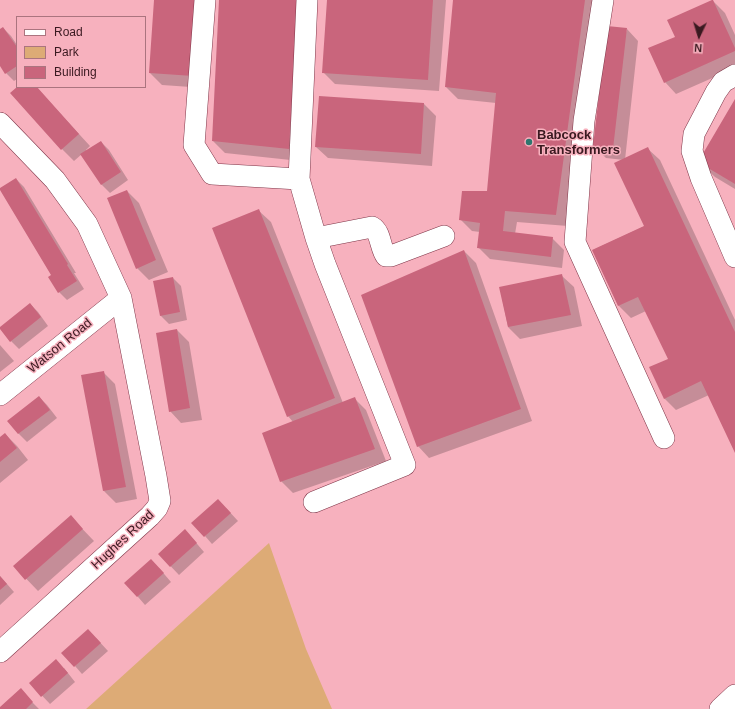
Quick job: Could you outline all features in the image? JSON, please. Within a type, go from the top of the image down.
[{"type":"street","points":[[205,0],[194,145],[212,174],[299,179]]},
{"type":"street","points":[[307,0],[299,179],[316,238],[405,466],[314,502]]},
{"type":"street","points":[[603,0],[584,121],[575,242],[664,438]]},
{"type":"street","points":[[735,75],[723,82],[716,92],[694,134],[692,151],[735,257]]},
{"type":"street","name":"Hughes Road","points":[[0,652],[150,516],[160,502],[121,298],[87,224],[55,180],[1,126]]},
{"type":"street","points":[[316,238],[372,227],[377,232],[383,252],[386,256],[391,256],[444,236]]},
{"type":"street","name":"Watson Road","points":[[0,395],[121,298]]},
{"type":"street","points":[[720,709],[735,696]]},
{"type":"green space","points":[[269,543],[306,649],[332,709],[86,709]]},
{"type":"building","points":[[154,0],[199,0],[193,76],[149,73]]},
{"type":"building","points":[[219,0],[298,0],[289,149],[212,141]]},
{"type":"building","points":[[327,0],[433,0],[428,80],[322,73]]},
{"type":"building","name":"Babcock Transformers","points":[[453,0],[585,0],[556,215],[505,211],[503,231],[553,237],[551,257],[477,248],[480,223],[459,220],[462,191],[487,191],[496,93],[445,87]]},
{"type":"building","points":[[712,0],[735,48],[735,51],[664,83],[648,48],[675,37],[667,20]]},
{"type":"building","points":[[607,26],[627,28],[613,149],[593,146]]},
{"type":"building","points":[[3,27],[16,46],[16,67],[5,74],[0,66],[0,29]]},
{"type":"building","points":[[16,88],[38,88],[79,134],[61,150],[10,93]]},
{"type":"building","points":[[319,96],[424,103],[421,154],[315,147]]},
{"type":"building","points":[[735,99],[735,184],[698,162]]},
{"type":"building","points":[[101,141],[121,172],[101,185],[80,154]]},
{"type":"building","points":[[648,147],[735,332],[735,453],[701,381],[664,399],[649,367],[668,359],[638,297],[618,306],[592,250],[644,226],[614,163]]},
{"type":"building","points":[[16,178],[77,281],[58,293],[48,277],[51,275],[0,190],[0,188]]},
{"type":"building","points":[[127,190],[156,260],[136,269],[107,198]]},
{"type":"building","points":[[259,209],[335,398],[287,417],[212,228]]},
{"type":"building","points":[[464,250],[521,409],[417,447],[361,295]]},
{"type":"building","points":[[562,274],[571,315],[508,327],[499,287]]},
{"type":"building","points":[[173,277],[180,312],[160,316],[153,281]]},
{"type":"building","points":[[30,303],[41,317],[10,342],[0,327]]},
{"type":"building","points":[[177,329],[190,408],[169,412],[156,333]]},
{"type":"building","points":[[104,371],[126,487],[103,491],[81,375]]},
{"type":"building","points":[[39,396],[50,410],[18,434],[7,421]]},
{"type":"building","points":[[355,397],[375,449],[280,482],[262,433]]},
{"type":"building","points":[[5,433],[17,448],[0,462],[0,437]]},
{"type":"building","points":[[218,499],[231,513],[204,537],[191,523]]},
{"type":"building","points":[[71,515],[83,529],[25,580],[13,566]]},
{"type":"building","points":[[185,529],[197,543],[170,567],[158,554]]},
{"type":"building","points":[[151,559],[164,573],[137,597],[124,583]]},
{"type":"building","points":[[0,576],[7,584],[0,590]]},
{"type":"building","points":[[88,629],[101,643],[74,667],[61,653]]},
{"type":"building","points":[[56,659],[68,673],[41,697],[29,683]]},
{"type":"building","points":[[21,688],[33,702],[26,709],[0,709],[0,707]]},
{"type":"place","name":"Babcock Transformers","points":[[529,142]]}]
